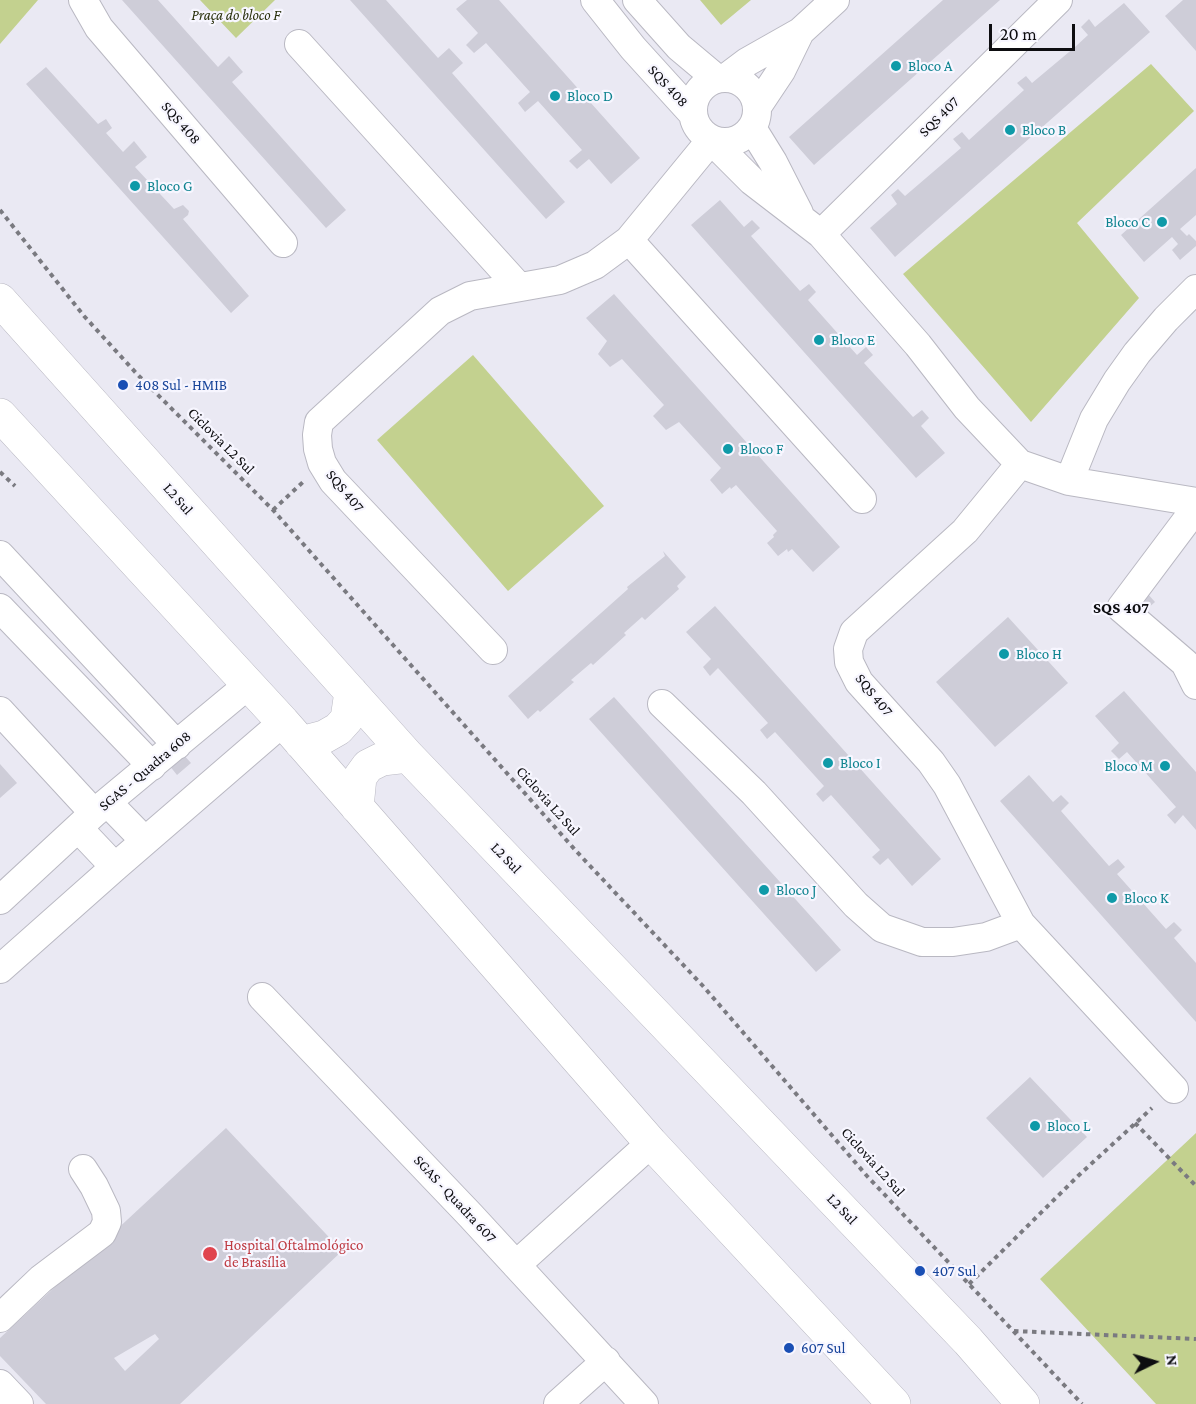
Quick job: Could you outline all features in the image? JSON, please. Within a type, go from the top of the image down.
[{"type":"main road","name":"L2 Sul","points":[[0,300],[408,756],[959,1332],[1023,1404]]},
{"type":"main road","points":[[0,415],[292,732],[651,1143],[894,1404]]},
{"type":"main road","points":[[292,732],[324,737],[338,729],[347,719],[351,692]]},
{"type":"main road","points":[[357,807],[360,777],[368,766],[382,759],[408,756]]},
{"type":"street","name":"SQS 408","points":[[83,0],[99,28],[283,243]]},
{"type":"street","name":"SQS 408","points":[[595,0],[633,48],[692,113]]},
{"type":"street","points":[[811,226],[752,181],[702,133],[695,124],[692,113],[693,101],[698,91],[706,83],[722,78],[800,32],[835,0]]},
{"type":"street","name":"SQS 407","points":[[811,226],[1058,0]]},
{"type":"street","points":[[620,32],[642,6],[679,47],[722,78],[739,80],[748,86],[755,118],[772,162],[811,226],[925,353],[967,408],[1020,464],[1069,481],[1196,502]]},
{"type":"street","points":[[711,140],[734,141],[744,136],[800,32]]},
{"type":"street","points":[[298,44],[519,287]]},
{"type":"street","name":"SQS 407","points":[[493,650],[333,481],[322,463],[318,449],[319,422],[440,311],[470,296],[560,280],[595,265],[629,240],[711,140]]},
{"type":"street","points":[[629,240],[861,499]]},
{"type":"street","points":[[1069,481],[1094,419],[1117,381],[1137,353],[1196,289]]},
{"type":"street","name":"SQS 407","points":[[1020,464],[965,531],[854,632],[848,649],[849,662],[859,682],[931,762],[947,785],[1021,924],[1174,1089]]},
{"type":"street","points":[[1196,508],[1121,608],[1185,663],[1196,685]]},
{"type":"street","points":[[0,555],[177,745]]},
{"type":"street","points":[[0,608],[152,766]]},
{"type":"street","name":"SGAS - Quadra 608","points":[[0,711],[94,815],[248,685]]},
{"type":"street","points":[[662,704],[754,793],[855,905],[882,928],[922,942],[953,942],[986,937],[1021,924]]},
{"type":"street","points":[[0,969],[145,841],[292,732]]},
{"type":"street","points":[[94,815],[145,841]]},
{"type":"street","points":[[94,815],[115,867]]},
{"type":"street","points":[[0,900],[94,815]]},
{"type":"street","name":"SGAS - Quadra 607","points":[[262,997],[644,1404]]},
{"type":"street","points":[[516,1265],[651,1143]]},
{"type":"street","points":[[0,1318],[41,1279],[102,1233],[107,1222],[106,1211],[83,1169]]},
{"type":"street","points":[[558,1404],[606,1361]]},
{"type":"street","points":[[0,1384],[19,1404]]},
{"type":"path","name":"Ciclovia L2 Sul","points":[[0,210],[91,324],[137,374],[273,510],[578,852],[703,986],[867,1176],[1082,1404]]},
{"type":"path","points":[[273,510],[322,463]]},
{"type":"path","points":[[0,472],[15,486]]},
{"type":"path","points":[[969,1284],[1078,1176],[1174,1089]]},
{"type":"path","points":[[1135,1123],[1196,1186]]},
{"type":"path","points":[[1013,1331],[1196,1339]]},
{"type":"green space","points":[[0,0],[38,0],[0,44]]},
{"type":"green space","name":"Praça do bloco F","points":[[200,0],[275,0],[236,38]]},
{"type":"green space","points":[[700,0],[751,0],[721,25]]},
{"type":"green space","points":[[1151,64],[1194,111],[1077,223],[1139,298],[1031,422],[903,274]]},
{"type":"green space","points":[[473,355],[604,506],[508,591],[377,440]]},
{"type":"green space","points":[[1196,1133],[1196,1404],[1156,1404],[1040,1279]]},
{"type":"building","points":[[122,0],[158,0],[218,67],[229,56],[243,72],[232,82],[346,210],[326,228]]},
{"type":"building","points":[[350,0],[386,0],[438,58],[449,48],[463,63],[452,73],[565,202],[546,219]]},
{"type":"building","name":"Bloco D","points":[[467,0],[499,0],[640,158],[611,184],[589,159],[577,169],[569,161],[582,150],[538,101],[525,112],[518,103],[530,92],[486,43],[474,53],[466,45],[478,33],[456,9]]},
{"type":"building","name":"Bloco A","points":[[943,0],[1000,0],[814,165],[789,137]]},
{"type":"building","points":[[1183,0],[1196,0],[1196,51],[1165,16]]},
{"type":"building","name":"Bloco B","points":[[1124,3],[1150,32],[895,257],[870,228],[897,204],[891,195],[898,189],[905,196],[961,148],[953,139],[962,132],[969,140],[1024,90],[1017,83],[1026,76],[1032,83],[1075,47],[1088,35],[1081,27],[1089,19],[1095,27]]},
{"type":"building","name":"Bloco G","points":[[46,67],[98,124],[106,119],[112,128],[106,133],[123,152],[134,141],[147,157],[135,167],[174,209],[183,205],[189,211],[183,219],[249,296],[231,313],[26,84]]},
{"type":"building","name":"Bloco C","points":[[1196,168],[1196,215],[1180,229],[1196,241],[1196,246],[1180,260],[1172,250],[1178,244],[1172,237],[1144,262],[1121,235]]},
{"type":"building","name":"Bloco E","points":[[720,200],[744,227],[752,220],[760,228],[751,236],[800,291],[809,284],[816,292],[808,300],[857,355],[866,347],[873,355],[864,363],[913,417],[922,410],[929,418],[921,426],[945,453],[916,478],[691,225]]},
{"type":"building","name":"Bloco F","points":[[614,294],[840,547],[813,572],[792,549],[788,552],[787,549],[778,556],[767,543],[777,531],[736,485],[722,494],[710,480],[721,468],[679,422],[666,430],[653,416],[664,405],[622,359],[610,367],[598,354],[607,341],[586,318]]},
{"type":"building","points":[[663,551],[686,577],[677,586],[679,589],[645,620],[642,617],[593,665],[591,663],[571,680],[574,682],[540,712],[538,710],[528,719],[508,696],[628,589],[627,587],[665,556]]},
{"type":"building","points":[[1147,593],[1155,602],[1130,624]]},
{"type":"building","name":"Bloco I","points":[[715,606],[941,859],[912,886],[888,858],[880,865],[872,857],[880,850],[831,795],[823,802],[816,794],[824,786],[775,732],[767,739],[760,730],[768,723],[718,668],[710,676],[703,667],[711,659],[686,632]]},
{"type":"building","name":"Bloco H","points":[[1008,617],[1068,683],[995,747],[936,682]]},
{"type":"building","name":"Bloco M","points":[[1124,691],[1196,772],[1196,830],[1183,815],[1175,824],[1167,815],[1176,807],[1127,752],[1119,759],[1111,751],[1119,743],[1095,716]]},
{"type":"building","name":"Bloco J","points":[[614,697],[841,950],[816,972],[589,719]]},
{"type":"building","points":[[182,753],[191,763],[177,775],[169,765]]},
{"type":"building","points":[[0,764],[17,783],[0,798]]},
{"type":"building","name":"Bloco K","points":[[1029,775],[1053,802],[1061,795],[1069,803],[1061,811],[1109,866],[1118,859],[1125,867],[1117,874],[1166,929],[1174,922],[1182,930],[1174,938],[1196,963],[1196,1022],[1000,801]]},
{"type":"building","name":"Bloco L","points":[[1030,1077],[1087,1137],[1043,1178],[986,1118]]},
{"type":"building","points":[[226,1128],[342,1251],[180,1404],[46,1404],[0,1356],[0,1338]],"holes":[[[155,1334],[159,1339],[125,1371],[114,1358]]]},
{"type":"place","name":"Bloco A","points":[[896,66]]},
{"type":"place","name":"Bloco D","points":[[555,96]]},
{"type":"place","name":"Bloco B","points":[[1010,130]]},
{"type":"place","name":"Bloco G","points":[[135,186]]},
{"type":"place","name":"Bloco C","points":[[1162,222]]},
{"type":"place","name":"Bloco E","points":[[819,340]]},
{"type":"place","name":"408 Sul - HMIB","points":[[123,385]]},
{"type":"place","name":"Bloco F","points":[[728,449]]},
{"type":"place","name":"Bloco H","points":[[1004,654]]},
{"type":"place","name":"Bloco I","points":[[828,763]]},
{"type":"place","name":"Bloco M","points":[[1165,766]]},
{"type":"place","name":"Bloco J","points":[[764,890]]},
{"type":"place","name":"Bloco K","points":[[1112,898]]},
{"type":"place","name":"Bloco L","points":[[1035,1126]]},
{"type":"place","name":"Hospital Oftalmológico de Brasília","points":[[210,1254]]},
{"type":"place","name":"407 Sul","points":[[920,1271]]},
{"type":"place","name":"607 Sul","points":[[789,1348]]},
{"type":"district","name":"SQS 407","points":[[1121,608]]}]
